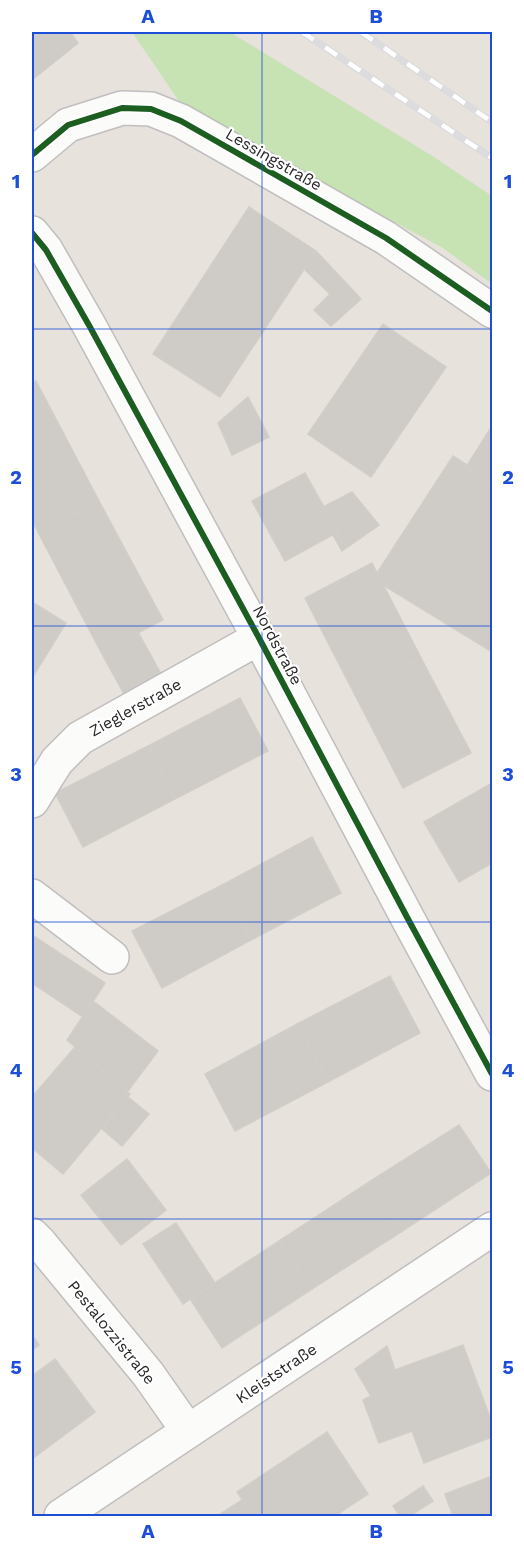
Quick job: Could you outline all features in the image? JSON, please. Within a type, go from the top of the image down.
[{"type":"street","name":"Lessingstraße","points":[[32,155],[68,124],[122,108],[151,109],[181,121],[386,238],[492,311]]},
{"type":"street","name":"Nordstraße","points":[[32,233],[45,250],[90,327],[492,1074]]},
{"type":"street","name":"Zieglerstraße","points":[[32,801],[57,761],[80,738],[259,638]]},
{"type":"street","points":[[32,896],[112,957]]},
{"type":"street","name":"Pestalozzistraße","points":[[32,1235],[148,1374],[188,1431]]},
{"type":"street","name":"Kleiststraße","points":[[61,1516],[188,1431],[491,1236]]},
{"type":"green space","points":[[132,32],[230,32],[434,157],[492,196],[492,284],[443,248],[185,110]]},
{"type":"building","points":[[32,32],[70,32],[78,43],[32,80]]},
{"type":"building","points":[[249,207],[316,251],[220,397],[153,354]]},
{"type":"building","points":[[316,251],[361,299],[331,326],[314,310],[330,294],[304,269]]},
{"type":"building","points":[[383,324],[446,367],[371,477],[308,434]]},
{"type":"building","points":[[36,381],[99,501],[38,532],[32,519],[32,384]]},
{"type":"building","points":[[248,397],[269,437],[232,455],[218,423]]},
{"type":"building","points":[[492,426],[492,484],[466,467]]},
{"type":"building","points":[[453,456],[492,484],[492,652],[383,585],[377,573]]},
{"type":"building","points":[[305,473],[338,532],[285,561],[252,501]]},
{"type":"building","points":[[352,492],[379,525],[342,551],[333,535],[338,532],[323,507]]},
{"type":"building","points":[[99,501],[163,620],[101,652],[38,532]]},
{"type":"building","points":[[372,563],[421,658],[354,693],[305,598]]},
{"type":"building","points":[[32,602],[66,623],[32,678]]},
{"type":"building","points":[[138,632],[161,674],[124,694],[101,652]]},
{"type":"building","points":[[421,658],[471,753],[403,788],[354,693]]},
{"type":"building","points":[[240,698],[268,751],[175,799],[148,746]]},
{"type":"building","points":[[148,746],[175,799],[83,847],[55,793]]},
{"type":"building","points":[[492,783],[492,863],[459,882],[424,822]]},
{"type":"building","points":[[312,837],[341,893],[251,940],[222,885]]},
{"type":"building","points":[[222,885],[251,940],[162,988],[132,931]]},
{"type":"building","points":[[32,935],[105,983],[83,1017],[32,983]]},
{"type":"building","points":[[390,976],[420,1033],[328,1082],[297,1024]]},
{"type":"building","points":[[93,1001],[158,1051],[128,1091],[67,1040]]},
{"type":"building","points":[[297,1024],[328,1082],[235,1131],[205,1074]]},
{"type":"building","points":[[75,1047],[130,1094],[63,1174],[32,1148],[32,1097]]},
{"type":"building","points":[[128,1097],[149,1114],[122,1146],[102,1129]]},
{"type":"building","points":[[459,1125],[491,1173],[401,1232],[369,1182]]},
{"type":"building","points":[[127,1159],[166,1210],[121,1245],[81,1195]]},
{"type":"building","points":[[369,1182],[401,1232],[312,1289],[279,1241]]},
{"type":"building","points":[[176,1223],[215,1283],[183,1304],[143,1244]]},
{"type":"building","points":[[279,1241],[312,1289],[222,1348],[190,1299]]},
{"type":"building","points":[[32,1335],[39,1345],[32,1350]]},
{"type":"building","points":[[463,1345],[492,1423],[492,1437],[424,1463],[412,1431],[379,1443],[363,1400],[371,1396],[355,1369],[387,1346],[395,1370]]},
{"type":"building","points":[[55,1359],[95,1412],[32,1459],[32,1376]]},
{"type":"building","points":[[327,1432],[368,1494],[335,1516],[253,1516],[237,1492]]},
{"type":"building","points":[[492,1476],[492,1516],[453,1516],[445,1494]]},
{"type":"building","points":[[423,1486],[433,1501],[410,1516],[400,1516],[393,1506]]},
{"type":"building","points":[[242,1500],[253,1516],[217,1516]]},
{"type":"railway","points":[[302,32],[492,158]]},
{"type":"railway","points":[[361,32],[492,122]]},
{"type":"cycle path","points":[[32,155],[68,125],[122,108],[151,109],[181,121],[386,238],[492,311]]},
{"type":"cycle path","points":[[32,233],[46,250],[90,327],[492,1074]]}]
